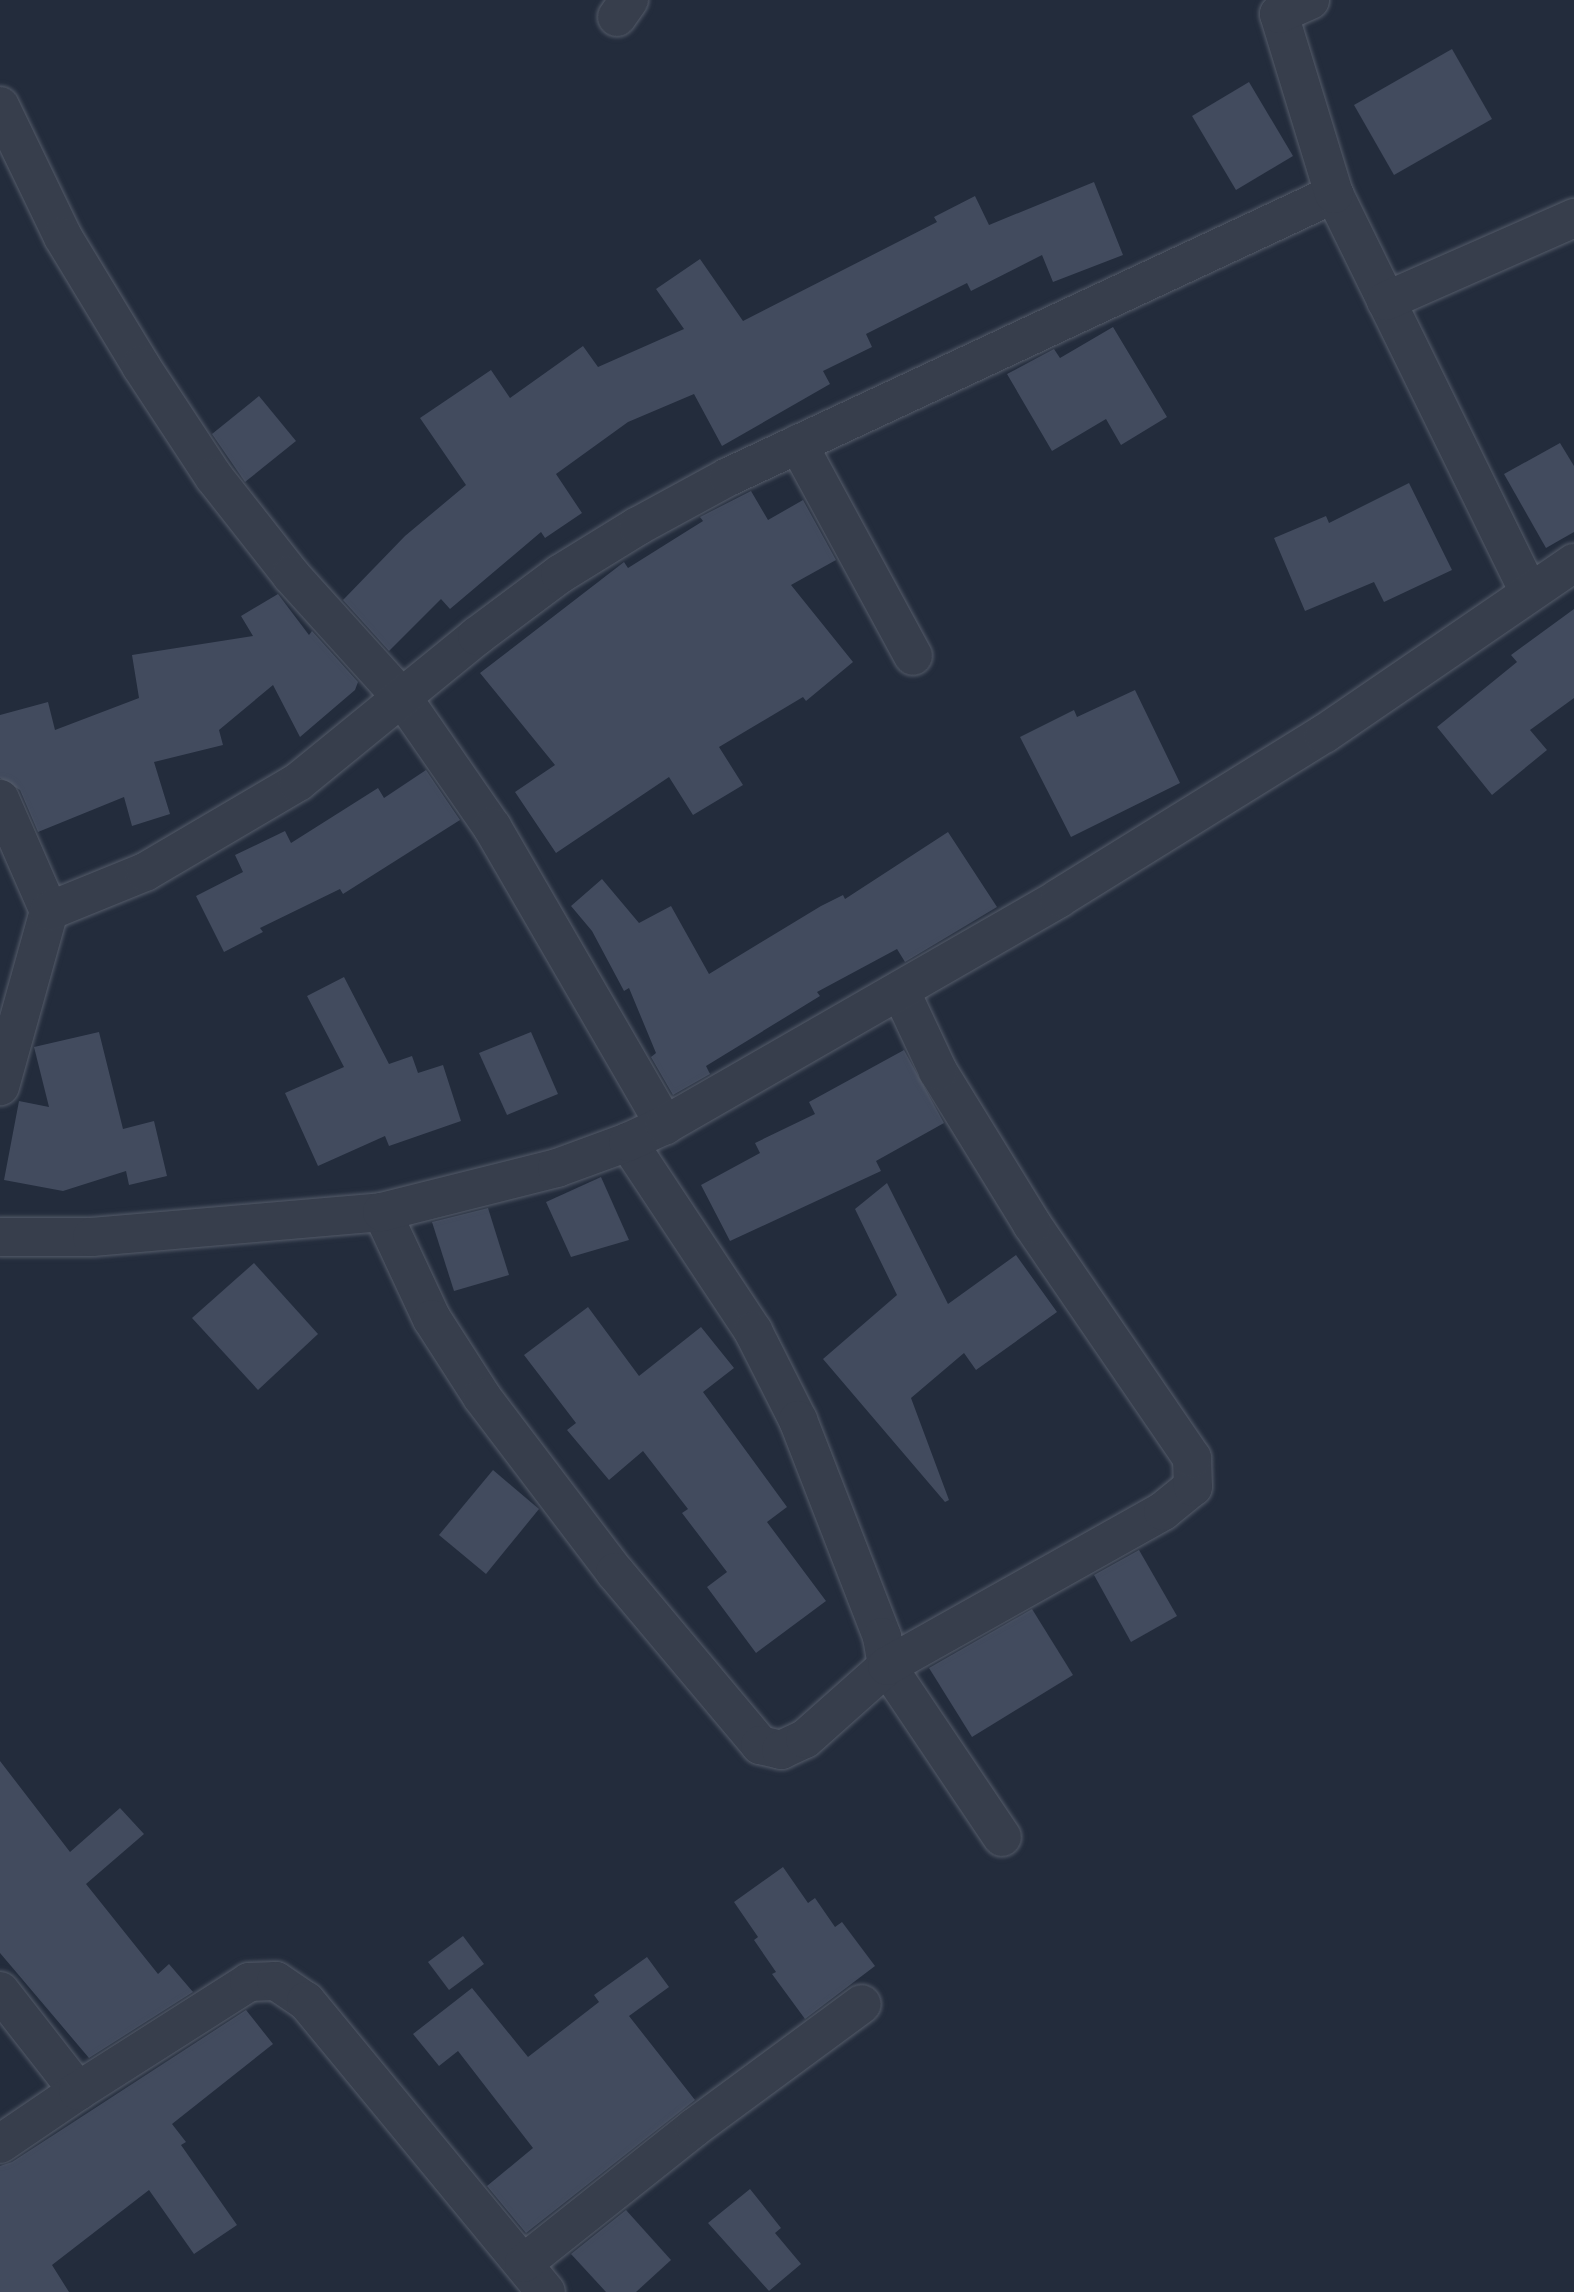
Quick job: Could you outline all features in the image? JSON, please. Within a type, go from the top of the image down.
[{"type":"street","points":[[1288,4],[1334,194],[1529,592]]},
{"type":"street","points":[[0,106],[63,237],[214,477],[291,575],[404,699],[492,827],[665,1125]]},
{"type":"street","points":[[49,911],[145,872],[286,789],[404,699],[477,636],[560,574],[650,520],[798,444],[1334,194]]},
{"type":"street","points":[[1386,301],[1574,218]]},
{"type":"street","points":[[798,444],[913,656]]},
{"type":"street","points":[[0,1237],[92,1237],[382,1212],[557,1168],[628,1142],[665,1125],[1059,898],[1324,734],[1574,563]]},
{"type":"street","points":[[0,799],[49,911],[0,1086]]},
{"type":"street","points":[[382,1212],[432,1319],[482,1397],[615,1572],[760,1745],[781,1750],[805,1739],[887,1665],[1163,1511],[1193,1487],[1192,1458],[1017,1201],[938,1071],[900,990]]},
{"type":"street","points":[[628,1142],[753,1331],[798,1420],[882,1637],[887,1665],[1002,1837]]},
{"type":"street","points":[[0,2144],[249,1982],[276,1981],[306,2001],[535,2278],[695,2127],[862,2004]]},
{"type":"street","points":[[0,1991],[78,2091]]},
{"type":"building","points":[[1452,49],[1492,119],[1394,175],[1354,105]]},
{"type":"building","points":[[1249,82],[1293,156],[1236,190],[1192,116]]},
{"type":"building","points":[[1094,182],[1123,255],[1053,282],[1042,255],[971,291],[967,283],[866,334],[872,347],[823,371],[830,384],[722,446],[694,394],[628,422],[556,474],[582,513],[545,538],[541,532],[450,609],[441,599],[389,651],[343,600],[405,536],[466,485],[420,418],[491,370],[510,398],[583,346],[598,367],[684,329],[656,289],[700,259],[743,321],[937,222],[934,217],[975,196],[989,225]]},
{"type":"building","points":[[1113,327],[1167,417],[1121,445],[1106,419],[1052,451],[1007,374],[1054,349],[1060,358]]},
{"type":"building","points":[[259,396],[296,441],[245,482],[212,434]]},
{"type":"building","points":[[1560,443],[1574,466],[1574,532],[1546,548],[1504,474]]},
{"type":"building","points":[[1409,483],[1452,570],[1384,602],[1374,582],[1305,611],[1274,538],[1326,516],[1329,523]]},
{"type":"building","points":[[751,491],[768,520],[803,500],[836,560],[791,585],[853,662],[806,701],[803,697],[719,747],[743,785],[693,815],[669,777],[556,853],[515,792],[555,765],[480,673],[624,562],[628,568],[703,521],[700,517]]},
{"type":"building","points":[[278,594],[309,635],[312,631],[358,682],[355,690],[300,737],[273,685],[219,730],[223,745],[154,762],[170,814],[132,826],[124,797],[38,832],[20,790],[0,778],[0,715],[48,702],[55,730],[139,698],[132,655],[253,636],[241,616]]},
{"type":"building","points":[[1574,609],[1574,698],[1530,730],[1547,750],[1492,795],[1437,727],[1517,662],[1511,655]]},
{"type":"building","points":[[1135,690],[1180,783],[1071,837],[1020,737],[1074,710],[1077,717]]},
{"type":"building","points":[[426,770],[460,820],[343,894],[340,889],[260,928],[263,932],[224,952],[196,896],[243,872],[235,855],[285,831],[291,843],[378,788],[384,798]]},
{"type":"building","points":[[948,832],[997,907],[905,962],[897,949],[817,992],[820,996],[706,1066],[710,1074],[673,1095],[651,1057],[656,1053],[629,988],[624,991],[592,931],[571,906],[602,879],[639,923],[671,906],[709,974],[821,906],[843,895],[845,899]]},
{"type":"building","points":[[344,977],[389,1064],[412,1056],[418,1073],[443,1065],[461,1121],[389,1146],[385,1136],[318,1166],[285,1093],[344,1067],[307,996]]},
{"type":"building","points":[[99,1032],[123,1129],[154,1121],[167,1176],[129,1185],[126,1171],[63,1191],[4,1180],[19,1101],[49,1107],[34,1047]]},
{"type":"building","points":[[531,1032],[558,1094],[507,1115],[479,1053]]},
{"type":"building","points":[[904,1050],[944,1123],[876,1161],[881,1171],[730,1241],[701,1185],[760,1153],[755,1143],[815,1114],[809,1102]]},
{"type":"building","points":[[601,1177],[629,1240],[571,1257],[546,1202]]},
{"type":"building","points":[[887,1183],[948,1304],[1016,1255],[1057,1312],[976,1370],[964,1353],[911,1398],[949,1500],[945,1502],[823,1359],[897,1295],[855,1209]]},
{"type":"building","points":[[488,1208],[509,1275],[454,1291],[432,1222]]},
{"type":"building","points":[[254,1263],[318,1334],[258,1390],[192,1318]]},
{"type":"building","points":[[588,1307],[639,1376],[701,1327],[734,1368],[703,1392],[787,1507],[767,1522],[826,1601],[756,1653],[707,1587],[727,1572],[682,1513],[688,1509],[643,1451],[609,1480],[567,1430],[576,1423],[524,1355]]},
{"type":"building","points":[[493,1470],[539,1509],[486,1574],[439,1535]]},
{"type":"building","points":[[1139,1550],[1177,1616],[1131,1642],[1094,1575]]},
{"type":"building","points":[[1032,1609],[1073,1675],[972,1737],[929,1668]]},
{"type":"building","points":[[0,1761],[70,1852],[120,1808],[144,1834],[86,1884],[158,1974],[169,1964],[193,1992],[89,2058],[0,1953]]},
{"type":"building","points":[[783,1867],[808,1903],[815,1898],[835,1927],[842,1922],[875,1966],[805,2019],[772,1974],[776,1972],[754,1940],[758,1937],[734,1902]]},
{"type":"building","points":[[463,1936],[484,1964],[449,1990],[428,1962]]},
{"type":"building","points":[[647,1957],[669,1987],[629,2016],[695,2100],[526,2233],[487,2186],[533,2148],[458,2051],[439,2066],[413,2034],[472,1988],[528,2057],[599,2002],[594,1995]]},
{"type":"building","points":[[246,2010],[273,2044],[172,2124],[186,2142],[181,2145],[237,2225],[194,2254],[149,2190],[52,2265],[69,2292],[0,2292],[0,2166],[12,2162]]},
{"type":"building","points":[[750,2189],[781,2228],[775,2233],[801,2264],[769,2291],[708,2223]]},
{"type":"building","points":[[626,2210],[671,2260],[636,2292],[606,2292],[571,2254]]}]
